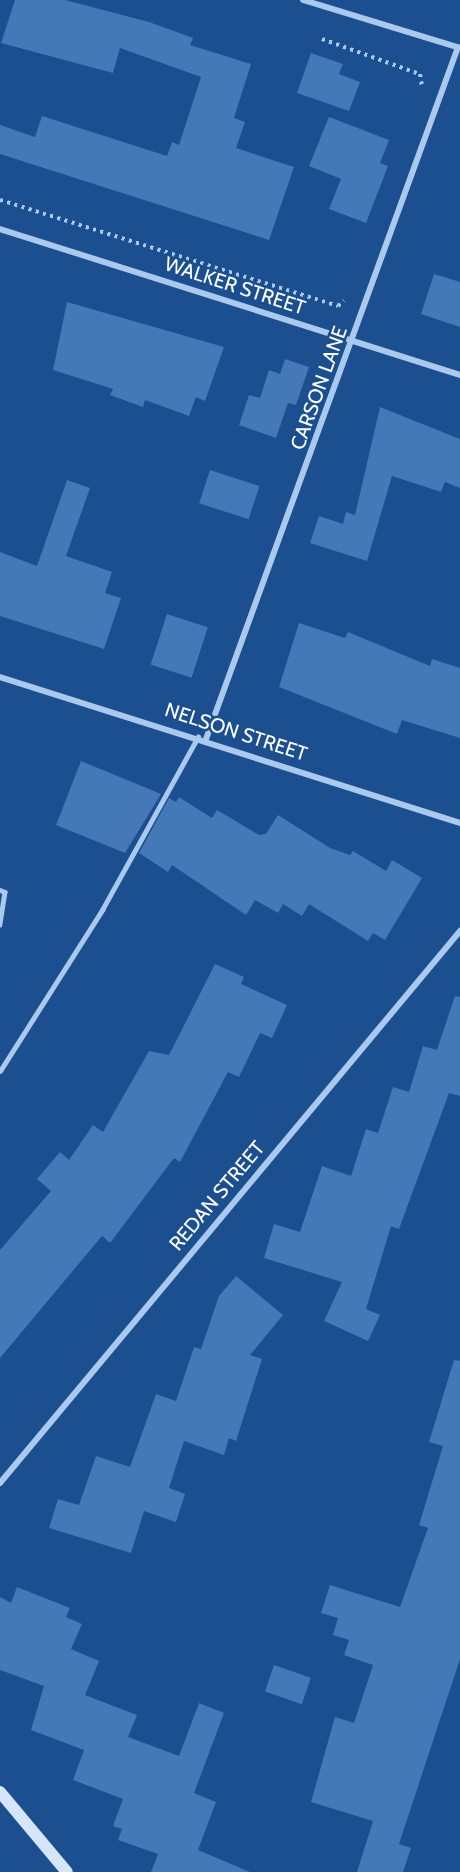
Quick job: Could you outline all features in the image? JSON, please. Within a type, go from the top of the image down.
[{"type":"main road","points":[[0,1792],[67,1872]]},
{"type":"street","points":[[303,0],[459,47]]},
{"type":"street","name":"CARSON LANE","points":[[206,739],[354,341],[459,47]]},
{"type":"street","name":"WALKER STREET","points":[[0,229],[460,375]]},
{"type":"street","name":"NELSON STREET","points":[[0,677],[206,739],[460,823]]},
{"type":"street","name":"REDAN STREET","points":[[1,1481],[460,931]]},
{"type":"lane","points":[[0,1071],[102,910],[198,737]]},
{"type":"lane","points":[[0,890],[5,892],[0,925]]},
{"type":"path","points":[[322,39],[420,74],[418,98]]},
{"type":"path","points":[[0,200],[338,306],[348,291]]},
{"type":"building","points":[[15,0],[65,0],[149,22],[193,38],[190,45],[251,64],[234,118],[245,122],[236,148],[294,167],[269,240],[0,154],[0,125],[35,137],[42,116],[167,156],[172,142],[179,145],[201,77],[120,48],[113,73],[1,43]]},
{"type":"building","points":[[311,53],[343,64],[339,74],[360,82],[349,111],[297,93]]},
{"type":"building","points":[[329,117],[389,140],[380,163],[388,166],[366,223],[329,209],[341,179],[309,166]]},
{"type":"building","points":[[434,274],[460,282],[460,327],[421,314]]},
{"type":"building","points":[[67,302],[224,347],[205,401],[196,397],[189,416],[145,400],[143,407],[110,395],[113,389],[53,370]]},
{"type":"building","points":[[285,359],[309,367],[296,405],[288,403],[276,438],[239,425],[249,395],[260,398],[269,370],[280,374]]},
{"type":"building","points":[[380,407],[460,439],[460,488],[445,482],[441,492],[392,476],[367,561],[310,543],[319,516],[343,524],[346,512],[355,515]]},
{"type":"building","points":[[210,470],[259,486],[249,519],[199,503]]},
{"type":"building","points":[[67,480],[90,488],[66,556],[112,572],[105,593],[121,598],[104,649],[0,616],[0,552],[37,566]]},
{"type":"building","points":[[167,614],[208,627],[192,678],[151,664]]},
{"type":"building","points":[[299,623],[345,638],[348,632],[430,666],[432,659],[460,668],[460,738],[402,720],[397,734],[279,687]]},
{"type":"building","points":[[81,761],[161,794],[125,853],[56,825]]},
{"type":"building","points":[[179,797],[212,818],[217,810],[259,835],[266,834],[278,815],[330,848],[350,855],[353,851],[386,871],[392,860],[422,878],[385,940],[373,933],[368,941],[309,904],[302,916],[283,904],[278,913],[255,900],[246,915],[172,865],[168,872],[139,853],[169,798],[176,802]]},
{"type":"building","points":[[215,964],[244,977],[241,984],[287,1005],[272,1038],[260,1033],[239,1077],[228,1072],[180,1162],[174,1158],[110,1243],[102,1236],[0,1358],[0,1250],[51,1191],[37,1179],[60,1152],[69,1160],[93,1125],[103,1132],[149,1051],[169,1055]]},
{"type":"building","points":[[455,996],[460,997],[460,1096],[449,1093],[399,1229],[391,1226],[366,1309],[380,1315],[368,1341],[324,1321],[342,1282],[264,1258],[274,1224],[300,1232],[322,1166],[351,1176],[366,1129],[378,1133],[393,1087],[409,1092],[423,1046],[437,1050]]},
{"type":"building","points":[[236,1276],[283,1315],[250,1355],[262,1359],[236,1441],[229,1438],[224,1455],[184,1441],[169,1488],[185,1494],[176,1522],[144,1511],[131,1553],[49,1528],[58,1499],[79,1505],[96,1456],[130,1467],[156,1394],[176,1401],[194,1347],[201,1349],[219,1296]]},
{"type":"building","points":[[454,1360],[460,1361],[460,1659],[399,1844],[411,1848],[403,1872],[357,1872],[373,1821],[311,1802],[335,1717],[354,1723],[373,1665],[344,1655],[349,1640],[333,1635],[338,1618],[321,1613],[330,1585],[400,1607],[428,1528],[419,1525],[443,1446],[429,1442]]},
{"type":"building","points":[[17,1587],[70,1608],[66,1617],[82,1624],[71,1649],[99,1661],[85,1695],[137,1715],[128,1737],[179,1756],[199,1703],[224,1713],[194,1793],[216,1802],[198,1850],[250,1872],[151,1872],[158,1854],[118,1840],[122,1829],[113,1826],[123,1799],[73,1780],[84,1750],[31,1730],[44,1686],[0,1670],[0,1597],[11,1603]]},
{"type":"building","points":[[274,1665],[311,1678],[302,1704],[265,1691]]}]
